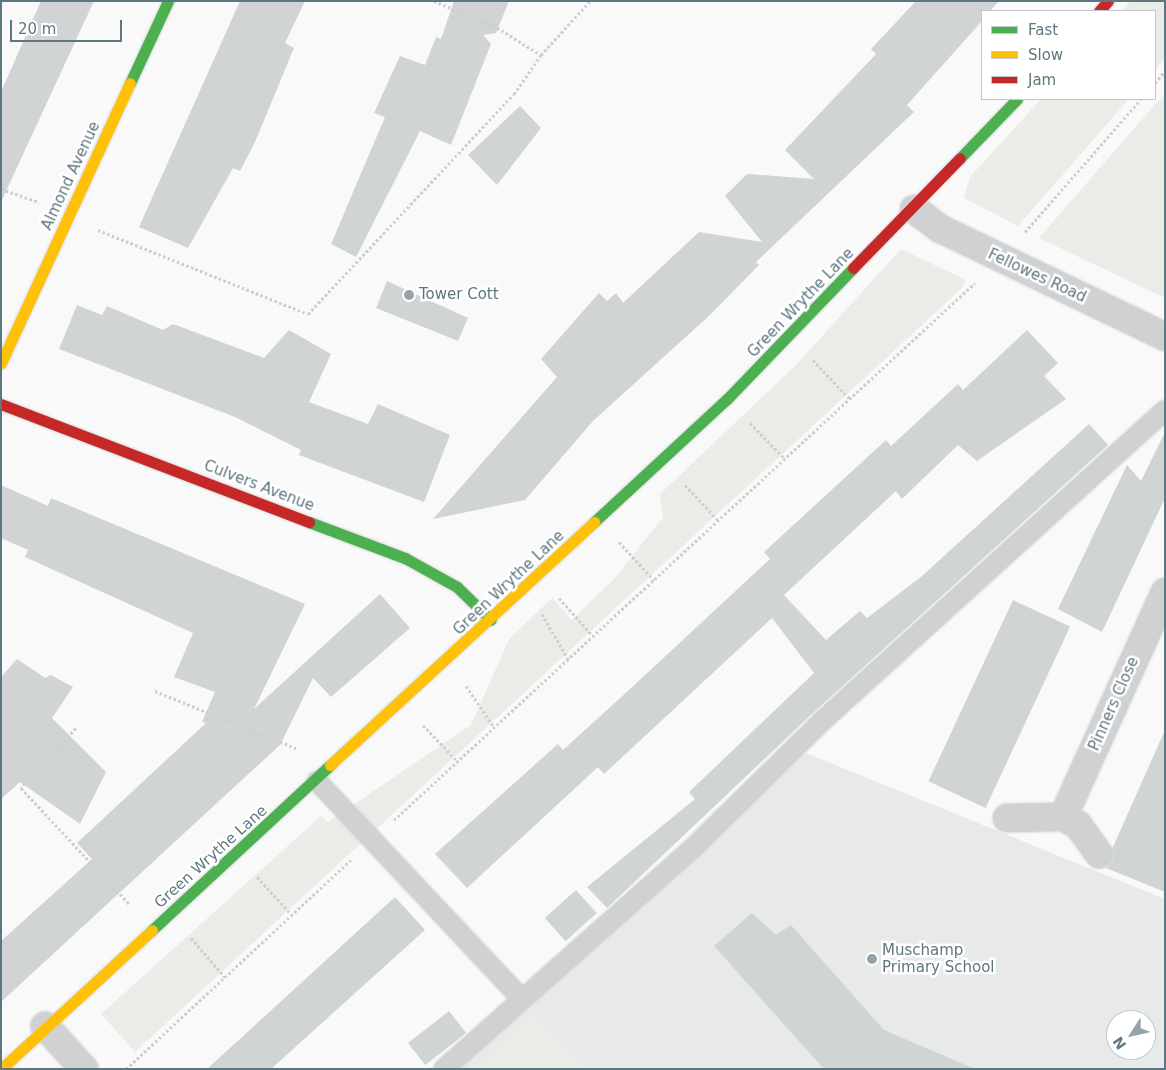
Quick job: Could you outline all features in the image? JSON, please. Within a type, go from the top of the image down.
[{"type":"street","name":"Almond Avenue","points":[[1,363],[168,1]]},
{"type":"street","name":"Green Wrythe Lane","points":[[1,1069],[45,1026],[403,703],[727,399],[914,209],[1016,100]]},
{"type":"street","name":"Fellowes Road","points":[[914,209],[941,230],[1165,337]]},
{"type":"street","name":"Culvers Avenue","points":[[1,404],[405,558],[457,587],[491,620]]},
{"type":"street","name":"Pinners Close","points":[[1063,817],[1165,592]]},
{"type":"street","points":[[1006,818],[1063,817],[1078,825],[1099,854]]},
{"type":"street","points":[[45,1026],[84,1069]]},
{"type":"lane","points":[[444,1069],[1165,410]]},
{"type":"lane","points":[[317,781],[522,999]]},
{"type":"path","points":[[434,1],[493,25],[541,55]]},
{"type":"path","points":[[1,189],[40,202],[68,219],[308,314],[514,94],[541,55],[590,1]]},
{"type":"path","points":[[1156,82],[1165,71]]},
{"type":"path","points":[[126,1069],[1001,259],[1140,100]]},
{"type":"path","points":[[790,336],[850,399]]},
{"type":"path","points":[[727,399],[784,459]]},
{"type":"path","points":[[662,460],[718,520]]},
{"type":"path","points":[[599,520],[654,580]]},
{"type":"path","points":[[538,576],[593,636]]},
{"type":"path","points":[[523,590],[568,660]]},
{"type":"path","points":[[445,664],[494,727]]},
{"type":"path","points":[[154,690],[336,764]]},
{"type":"path","points":[[403,703],[458,762]]},
{"type":"path","points":[[76,728],[21,788],[153,930]]},
{"type":"path","points":[[237,854],[292,915]]},
{"type":"path","points":[[170,914],[225,977]]},
{"type":"shaded area","points":[[1131,1],[1165,1],[1165,58],[1156,69],[1156,10],[1122,10]]},
{"type":"shaded area","points":[[1165,93],[1165,298],[1039,238]]},
{"type":"shaded area","points":[[1040,100],[1128,100],[1018,226],[964,198],[970,177]]},
{"type":"shaded area","points":[[901,249],[966,280],[962,288],[135,1052],[101,1014],[321,816],[328,822],[471,725],[509,639],[552,598],[572,620],[615,578],[663,517],[660,494],[796,365]]},
{"type":"shaded area","name":"Muschamp Primary School","points":[[806,753],[1165,899],[1165,1069],[459,1069]]},
{"type":"shaded area","points":[[534,1014],[585,1069],[472,1069]]},
{"type":"building","points":[[41,1],[94,1],[1,202],[1,92]]},
{"type":"building","points":[[240,1],[305,1],[285,43],[294,48],[255,142],[240,171],[233,168],[188,248],[139,227]]},
{"type":"building","points":[[454,1],[509,1],[496,33],[483,35],[491,44],[451,145],[420,131],[356,257],[331,244],[385,117],[374,113],[400,56],[425,65],[436,37],[441,39]]},
{"type":"building","points":[[916,1],[999,1],[991,10],[981,10],[981,22],[907,105],[914,112],[756,262],[759,265],[710,315],[593,421],[525,500],[433,519],[557,377],[541,359],[599,293],[607,301],[616,293],[623,303],[699,232],[762,242],[725,196],[747,174],[814,179],[785,150],[876,54],[871,49]]},
{"type":"building","points":[[520,106],[541,128],[497,185],[468,155]]},
{"type":"building","points":[[387,281],[468,318],[458,341],[376,308]]},
{"type":"building","points":[[77,305],[102,315],[107,306],[163,330],[173,324],[264,358],[289,330],[331,354],[309,402],[368,424],[378,404],[450,435],[424,502],[299,455],[301,450],[235,417],[59,349]]},
{"type":"building","points":[[1027,330],[1058,363],[1044,376],[1066,399],[977,461],[958,445],[902,499],[896,491],[784,595],[826,640],[860,611],[867,618],[922,576],[1089,424],[1108,445],[813,713],[607,908],[587,887],[695,799],[689,792],[814,673],[772,618],[604,774],[598,767],[467,888],[435,854],[558,744],[563,750],[630,689],[770,559],[764,552],[886,440],[891,446],[958,384],[963,390]]},
{"type":"building","points":[[1165,432],[1165,498],[1102,632],[1058,609],[1127,465],[1141,481]]},
{"type":"building","points":[[1,485],[48,506],[51,498],[305,604],[254,709],[380,594],[410,628],[331,697],[313,678],[280,745],[1,1002],[1,941],[92,859],[77,843],[206,723],[202,722],[215,692],[174,677],[193,633],[25,557],[28,550],[1,538]]},
{"type":"building","points":[[1013,600],[1070,627],[986,808],[928,781]]},
{"type":"building","points":[[17,659],[45,678],[51,675],[73,687],[52,718],[106,772],[80,824],[20,782],[1,799],[1,677]]},
{"type":"building","points":[[1165,730],[1165,892],[1106,868],[1113,860],[1113,847]]},
{"type":"building","points":[[576,890],[597,913],[566,941],[545,918]]},
{"type":"building","points":[[395,897],[425,930],[271,1069],[207,1069]]},
{"type":"building","points":[[752,913],[776,935],[791,925],[884,1030],[975,1069],[824,1069],[714,946]]},
{"type":"building","points":[[449,1011],[466,1033],[425,1065],[408,1043]]},
{"type":"traffic: fast","points":[[130,83],[168,1]]},
{"type":"traffic: fast","points":[[960,158],[1016,100]]},
{"type":"traffic: fast","points":[[594,522],[727,399],[853,268]]},
{"type":"traffic: fast","points":[[309,522],[405,558],[457,587],[491,620]]},
{"type":"traffic: fast","points":[[152,930],[330,765]]},
{"type":"traffic: slow","points":[[1,363],[130,83]]},
{"type":"traffic: slow","points":[[330,765],[594,522]]},
{"type":"traffic: slow","points":[[1,1069],[152,930]]},
{"type":"traffic: jam","points":[[1100,10],[1108,1]]},
{"type":"traffic: jam","points":[[853,268],[960,158]]},
{"type":"traffic: jam","points":[[1,404],[309,522]]},
{"type":"place","name":"Tower Cott","points":[[409,295]]},
{"type":"place","name":"Muschamp Primary School","points":[[872,959]]}]
